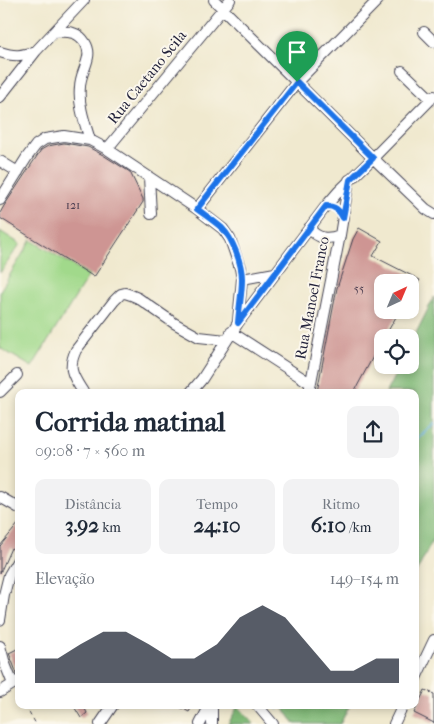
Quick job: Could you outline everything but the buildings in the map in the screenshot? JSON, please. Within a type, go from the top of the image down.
[{"type":"street","points":[[0,97],[36,51],[84,0]]},
{"type":"street","points":[[214,0],[226,4],[297,82],[373,158],[426,209],[434,214]]},
{"type":"street","points":[[197,209],[297,82],[378,0]]},
{"type":"street","name":"Rua Caetano Scila","points":[[107,149],[226,4]]},
{"type":"street","points":[[54,32],[73,33],[80,37],[88,49],[80,87],[80,100],[90,140]]},
{"type":"street","points":[[424,32],[434,42]]},
{"type":"street","points":[[0,52],[13,56],[36,51]]},
{"type":"street","points":[[195,389],[228,336],[326,206],[433,98],[402,71]]},
{"type":"street","points":[[0,200],[36,145],[44,139],[64,136],[90,140],[107,149],[197,209],[215,222],[230,239],[242,279],[238,323]]},
{"type":"street","points":[[0,161],[18,172]]},
{"type":"street","points":[[149,177],[151,214]]},
{"type":"street","name":"Rua Manoel Franco","points":[[310,388],[350,180]]},
{"type":"street","points":[[326,206],[337,209],[343,218]]},
{"type":"street","points":[[309,228],[316,235],[324,238],[332,239],[340,235]]},
{"type":"street","points":[[242,279],[275,273]]},
{"type":"street","points":[[82,389],[72,373],[71,363],[76,350],[118,296],[124,293],[138,298],[174,323],[199,337],[228,336],[310,388]]},
{"type":"street","points":[[0,392],[17,375]]},
{"type":"street","points":[[0,496],[15,505]]},
{"type":"street","points":[[0,620],[9,575],[15,565]]},
{"type":"street","points":[[419,672],[434,640]]},
{"type":"street","points":[[0,646],[5,664],[15,680]]},
{"type":"street","points":[[0,692],[15,683]]},
{"type":"street","points":[[99,724],[110,709]]},
{"type":"street","points":[[200,724],[209,709]]},
{"type":"street","points":[[211,709],[212,724]]},
{"type":"street","points":[[260,709],[273,724]]},
{"type":"street","points":[[394,724],[401,709]]},
{"type":"path","points":[[27,709],[36,724]]},
{"type":"green space","points":[[0,231],[20,244],[0,273]]},
{"type":"green space","points":[[31,240],[89,275],[32,367],[0,348],[0,291]]},
{"type":"green space","points":[[434,297],[434,538],[419,567],[419,389],[388,389],[395,374],[419,374],[418,329]]},
{"type":"green space","points":[[236,709],[241,709],[254,724],[228,724]]},
{"type":"green space","points":[[284,709],[348,709],[340,724],[295,724]]},
{"type":"waterway","points":[[419,437],[434,424]]},
{"type":"route","points":[[297,82],[373,158],[350,180],[343,218],[339,210],[326,206],[238,323],[242,279],[235,252],[230,239],[223,230],[197,209],[297,82]]}]
